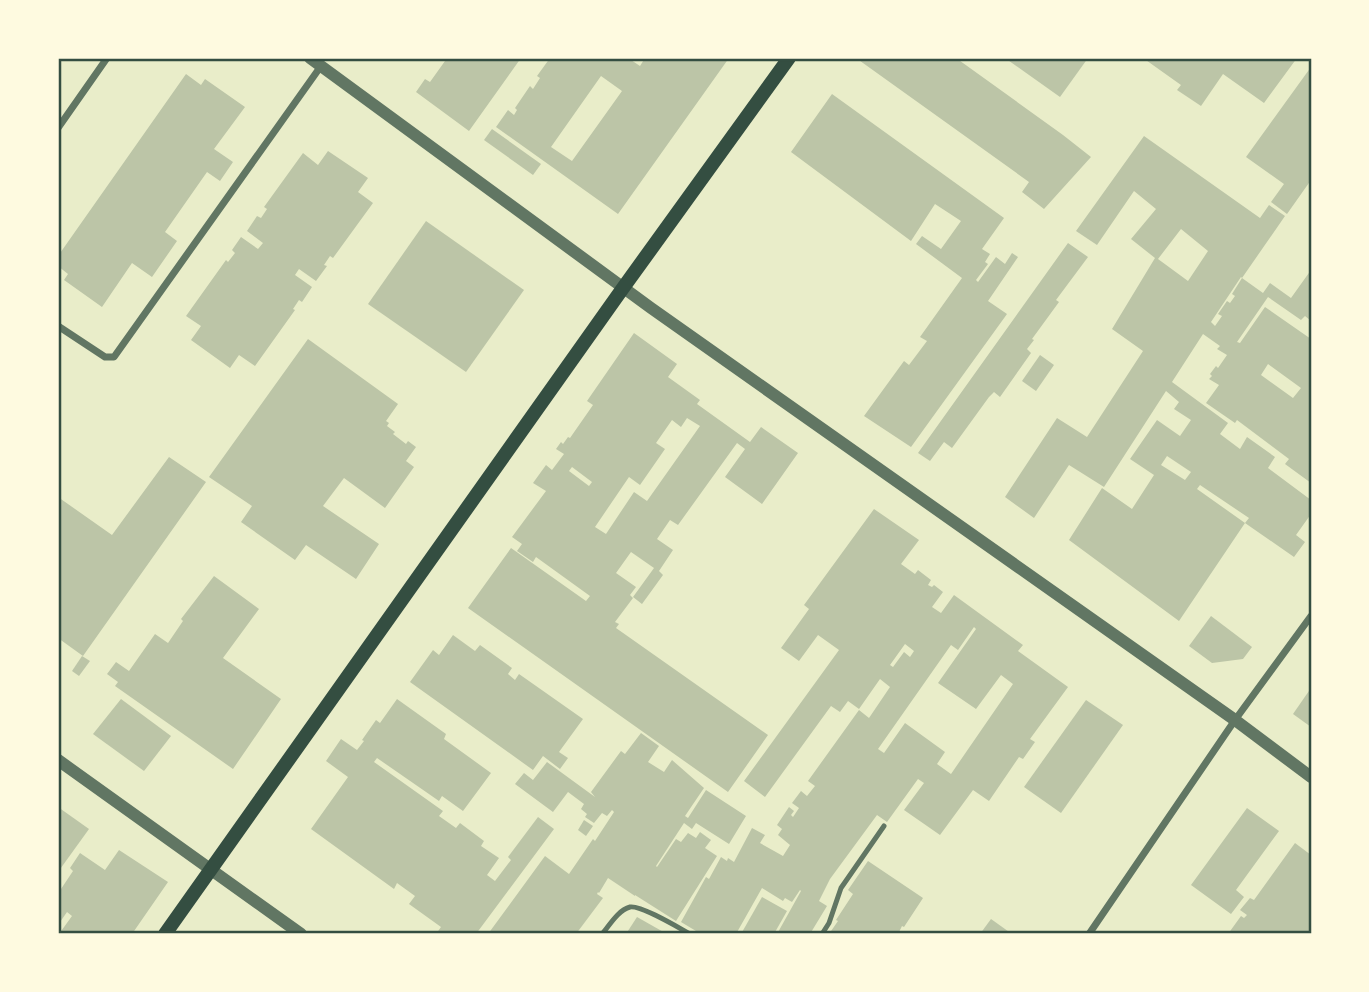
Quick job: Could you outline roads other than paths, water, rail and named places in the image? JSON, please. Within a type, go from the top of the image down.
[{"type":"main road","points":[[165,934],[789,58]]},
{"type":"street","points":[[58,128],[107,58]]},
{"type":"street","points":[[310,58],[623,288],[1235,720],[1311,777]]},
{"type":"street","points":[[58,326],[105,358],[114,357],[321,66]]},
{"type":"street","points":[[1088,934],[1235,720],[1311,616]]},
{"type":"street","points":[[58,760],[301,934]]},
{"type":"lane","points":[[822,934],[829,923],[841,888],[884,825]]},
{"type":"lane","points":[[602,934],[620,913],[630,907],[641,909],[690,934]]}]
